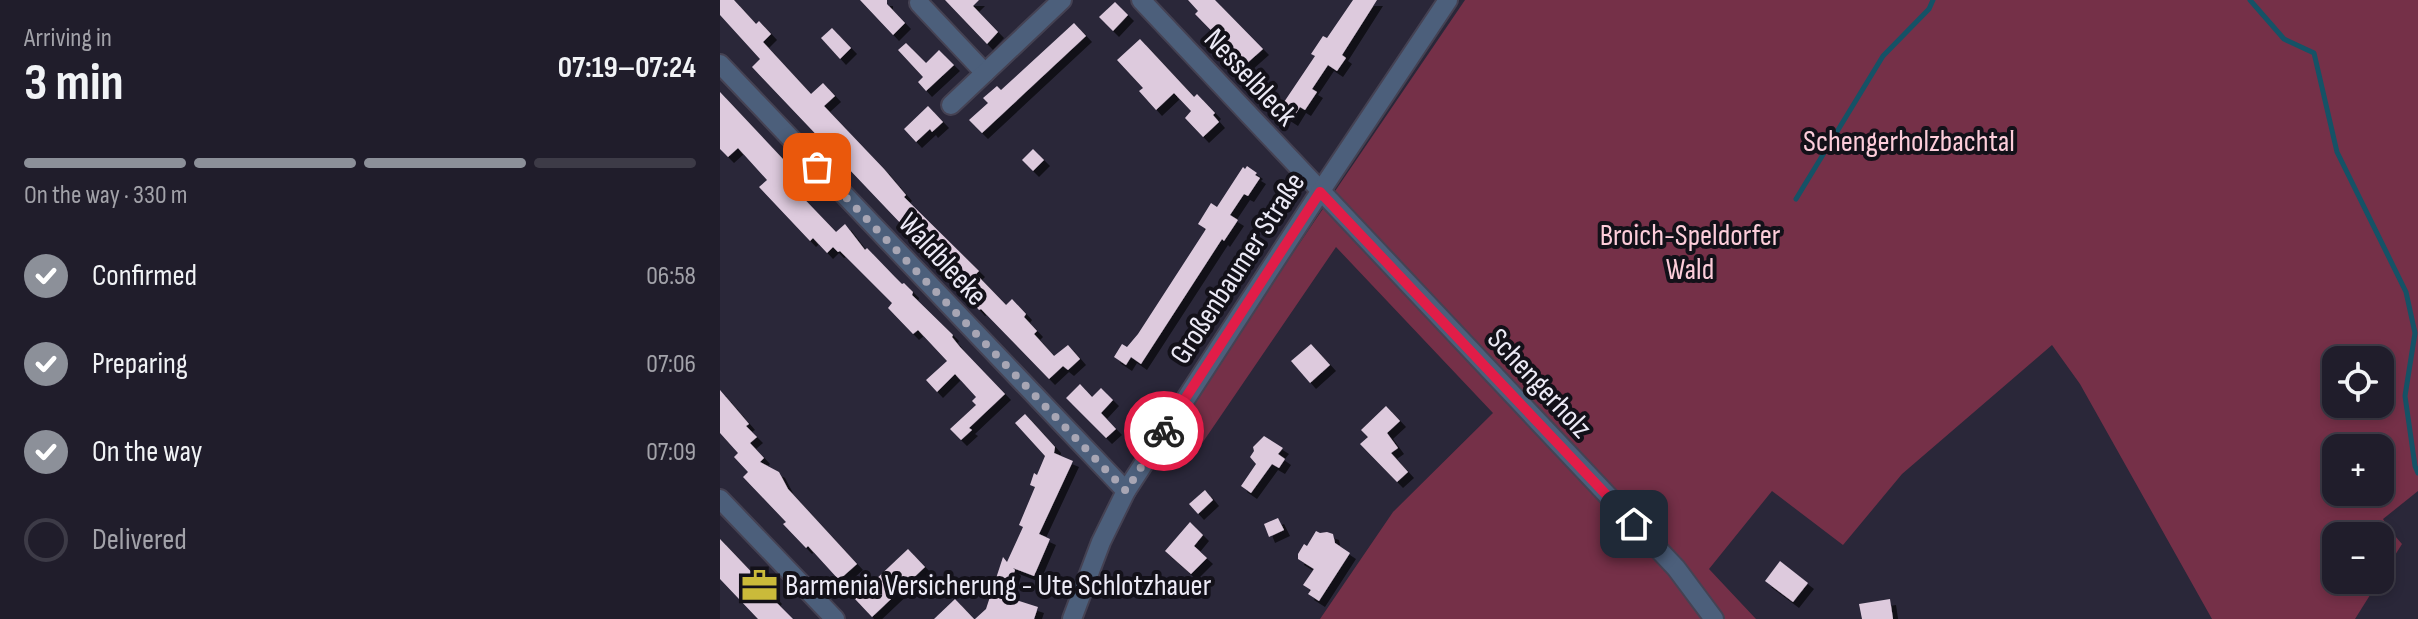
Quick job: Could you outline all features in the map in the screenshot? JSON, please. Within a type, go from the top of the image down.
[{"type":"street","points":[[951,105],[1062,0]]},
{"type":"street","name":"Nesselbleck","points":[[1141,0],[1320,192]]},
{"type":"street","name":"Großenbaumer Straße","points":[[1072,619],[1101,542],[1126,491],[1448,0]]},
{"type":"street","points":[[919,3],[985,73]]},
{"type":"street","name":"Waldbleeke","points":[[720,64],[1126,491]]},
{"type":"street","name":"Schengerholz","points":[[1320,192],[1676,568],[1714,619]]},
{"type":"street","points":[[720,499],[835,619]]},
{"type":"green space","name":"Broich-Speldorfer Wald","points":[[1465,0],[2418,0],[2418,491],[2383,519],[2385,522],[2322,522],[2322,594],[2370,594],[2355,619],[2212,619],[2080,384],[2052,345],[1902,474],[1843,545],[1772,491],[1709,569],[1756,619],[1320,619],[1393,512],[1493,413],[1336,247],[1190,461],[1165,441]]},
{"type":"green space","name":"Broich-Speldorfer Wald","points":[[2394,535],[2402,544],[2394,557]]},
{"type":"building","points":[[720,0],[734,0],[756,24],[759,21],[771,34],[763,42],[811,94],[823,83],[835,96],[824,106],[884,169],[906,195],[904,197],[979,271],[976,274],[1006,305],[1012,299],[1026,314],[1024,317],[1037,331],[1034,334],[1054,356],[1068,345],[1080,359],[1068,370],[1063,366],[1049,379],[979,310],[963,289],[752,67],[760,59],[720,15]]},
{"type":"building","points":[[860,0],[887,0],[887,4],[905,23],[893,35]]},
{"type":"building","points":[[945,0],[979,0],[973,6],[998,32],[987,44]]},
{"type":"building","points":[[1188,0],[1215,0],[1263,49],[1245,65],[1195,14],[1198,11]]},
{"type":"building","points":[[1353,0],[1377,0],[1342,55],[1346,58],[1337,71],[1328,65],[1312,89],[1317,92],[1305,110],[1300,107],[1292,120],[1278,111],[1315,56],[1311,54],[1323,36],[1327,38]]},
{"type":"building","points":[[1115,2],[1128,15],[1113,31],[1099,17]]},
{"type":"building","points":[[1074,23],[1086,36],[982,133],[969,120],[988,103],[983,98],[997,86],[1001,90]]},
{"type":"building","points":[[832,28],[851,48],[840,59],[821,38]]},
{"type":"building","points":[[1140,39],[1194,97],[1197,94],[1215,113],[1213,115],[1219,122],[1203,137],[1185,118],[1191,111],[1174,93],[1156,110],[1139,91],[1143,88],[1117,60]]},
{"type":"building","points":[[906,43],[926,63],[939,50],[954,65],[926,91],[918,82],[923,77],[898,50]]},
{"type":"building","points":[[720,92],[798,175],[789,183],[836,232],[845,224],[865,250],[867,248],[913,292],[912,295],[953,335],[960,347],[1005,394],[969,428],[972,430],[961,440],[950,429],[976,405],[972,401],[976,397],[955,374],[937,392],[926,380],[947,361],[918,330],[913,334],[888,308],[892,303],[840,251],[833,247],[827,253],[813,238],[810,241],[759,187],[767,180],[738,148],[728,157],[720,149]]},
{"type":"building","points":[[928,106],[943,122],[916,142],[904,129]]},
{"type":"building","points":[[1033,149],[1044,160],[1033,171],[1022,160]]},
{"type":"building","points":[[1247,166],[1260,178],[1230,215],[1238,220],[1224,241],[1222,239],[1141,364],[1131,357],[1126,365],[1114,357],[1122,344],[1127,347],[1138,334],[1206,229],[1198,224],[1211,203],[1217,207],[1243,167],[1245,169]]},
{"type":"building","points":[[1311,344],[1330,365],[1310,383],[1291,361]]},
{"type":"building","points":[[1080,384],[1092,397],[1101,388],[1113,400],[1101,413],[1116,429],[1106,438],[1066,398]]},
{"type":"building","points":[[720,390],[757,437],[750,443],[764,458],[760,462],[779,472],[788,489],[857,564],[839,580],[783,524],[786,522],[743,477],[748,472],[734,457],[738,453],[720,433]]},
{"type":"building","points":[[1386,406],[1400,421],[1387,433],[1398,448],[1391,453],[1408,472],[1397,482],[1360,444],[1368,437],[1361,430]]},
{"type":"building","points":[[1025,414],[1055,447],[1054,453],[1073,461],[1039,534],[1050,539],[1034,576],[1013,568],[1007,597],[1038,607],[1034,619],[975,619],[986,609],[1003,557],[1007,562],[1023,527],[1019,525],[1035,487],[1030,485],[1045,456],[1015,423]]},
{"type":"building","points":[[1264,436],[1283,448],[1278,454],[1285,459],[1279,468],[1272,464],[1251,493],[1241,486],[1256,464],[1250,457],[1253,447]]},
{"type":"building","points":[[1205,490],[1213,500],[1198,514],[1189,504]]},
{"type":"building","points":[[1278,518],[1284,530],[1269,537],[1264,524]]},
{"type":"building","points":[[1190,522],[1203,535],[1194,546],[1207,558],[1191,574],[1165,551]]},
{"type":"building","points":[[1316,531],[1333,534],[1335,543],[1350,553],[1319,601],[1308,594],[1311,590],[1303,585],[1314,569],[1298,559],[1304,544],[1307,546]]},
{"type":"building","points":[[720,539],[793,619],[758,619],[720,579]]},
{"type":"building","points":[[908,549],[925,567],[872,617],[855,599]]},
{"type":"building","points":[[1780,561],[1808,583],[1793,602],[1765,581]]},
{"type":"building","points":[[955,599],[974,619],[934,619]]},
{"type":"building","points":[[1890,599],[1893,619],[1862,619],[1859,604]]},
{"type":"waterway","points":[[1796,199],[1883,56],[1929,9],[1933,0]]},
{"type":"waterway","points":[[2250,0],[2284,39],[2314,53],[2337,152],[2406,292],[2415,333],[2405,396],[2418,473]]},
{"type":"way so far","points":[[817,167],[1126,491],[1164,431]]},
{"type":"place","name":"Barmenia Versicherung - Ute Schlotzhauer","points":[[759,585]]},
{"type":"route","points":[[1164,431],[1320,192],[1634,524]]},
{"type":"park label","name":"Schengerholzbachtal","points":[[1909,141]]}]
